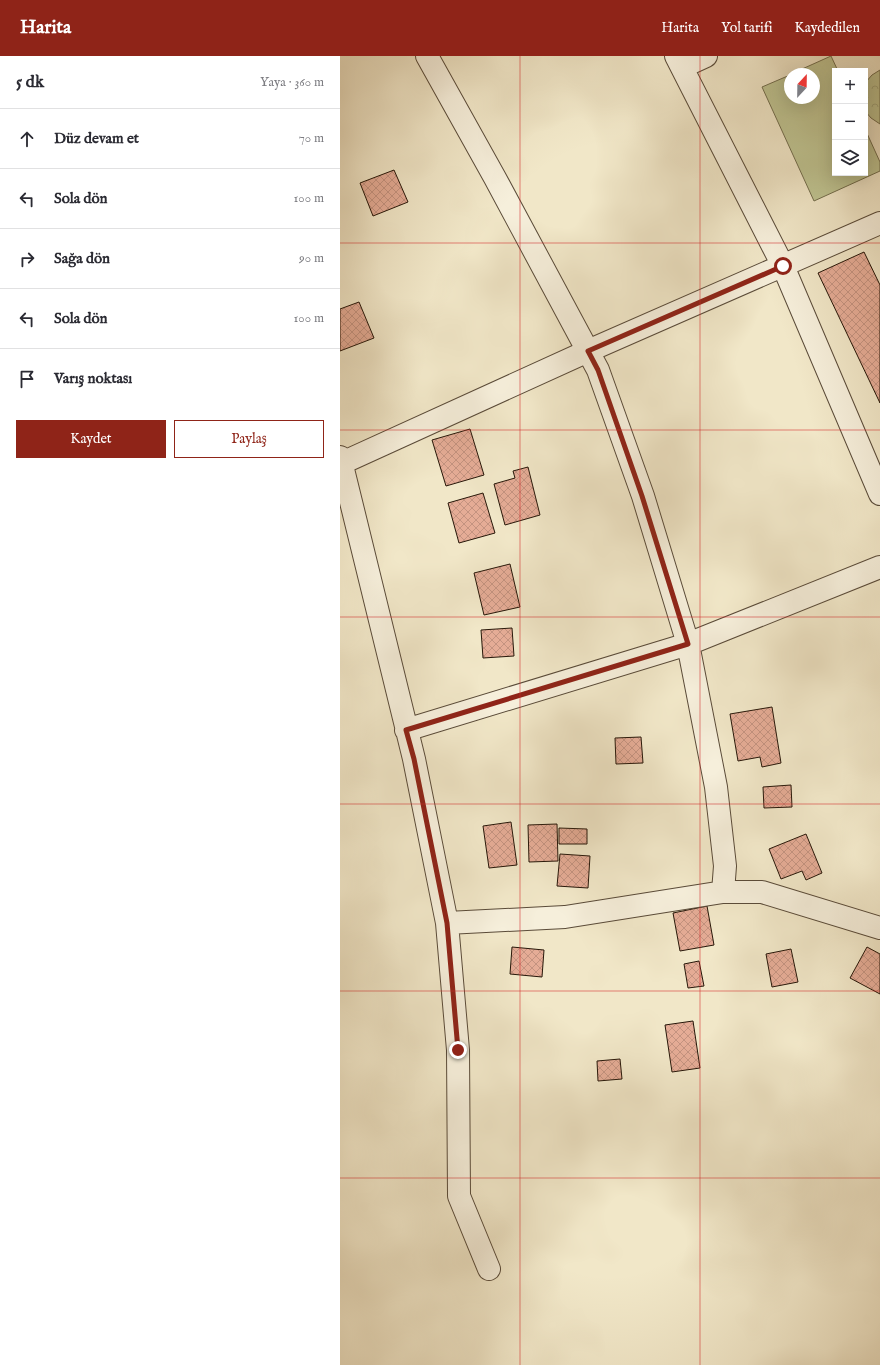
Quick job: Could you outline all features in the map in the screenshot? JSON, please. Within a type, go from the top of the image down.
[{"type":"street","points":[[427,56],[499,185],[598,370],[637,481],[688,644],[716,787],[725,866],[723,892]]},
{"type":"street","points":[[706,56],[679,62],[783,266],[880,494]]},
{"type":"street","points":[[488,1269],[459,1196],[458,1050],[447,923],[414,759],[341,460],[880,223]]},
{"type":"street","points":[[406,730],[688,644],[880,567]]},
{"type":"street","points":[[447,923],[565,916],[723,892],[762,892],[880,928]]},
{"type":"green space","points":[[831,56],[837,68],[832,68],[832,176],[868,176],[868,136],[880,162],[880,171],[814,201],[762,87],[784,78],[784,104],[820,104],[820,68],[804,68]]},
{"type":"green space","points":[[880,70],[880,124],[868,114],[868,80]]},
{"type":"building","points":[[394,170],[408,202],[373,216],[360,183]]},
{"type":"building","points":[[864,252],[880,285],[880,403],[818,273]]},
{"type":"building","points":[[359,302],[374,338],[340,351],[340,309]]},
{"type":"building","points":[[470,429],[484,475],[446,486],[432,440]]},
{"type":"building","points":[[528,467],[540,515],[505,525],[494,484],[515,478],[513,471]]},
{"type":"building","points":[[483,493],[495,533],[459,543],[448,503]]},
{"type":"building","points":[[510,564],[520,607],[484,615],[474,573]]},
{"type":"building","points":[[512,628],[514,656],[483,658],[481,630]]},
{"type":"building","points":[[772,707],[781,763],[762,767],[760,757],[738,761],[730,714]]},
{"type":"building","points":[[641,737],[643,763],[616,764],[615,738]]},
{"type":"building","points":[[791,785],[792,807],[764,808],[763,787]]},
{"type":"building","points":[[511,822],[517,865],[489,868],[483,826]]},
{"type":"building","points":[[557,824],[558,861],[529,862],[528,825]]},
{"type":"building","points":[[559,828],[587,829],[587,844],[559,844]]},
{"type":"building","points":[[806,834],[822,873],[806,880],[802,871],[781,879],[769,849]]},
{"type":"building","points":[[560,854],[590,856],[588,888],[557,886]]},
{"type":"building","points":[[707,906],[714,945],[680,951],[673,913]]},
{"type":"building","points":[[512,947],[544,950],[542,977],[510,974]]},
{"type":"building","points":[[867,947],[880,954],[880,994],[850,978]]},
{"type":"building","points":[[791,949],[798,982],[772,987],[766,954]]},
{"type":"building","points":[[699,961],[704,986],[688,988],[684,964]]},
{"type":"building","points":[[693,1021],[700,1068],[672,1072],[665,1025]]},
{"type":"building","points":[[620,1059],[622,1079],[598,1081],[597,1061]]},
{"type":"route","points":[[458,1050],[447,923],[414,759],[406,730],[688,644],[642,496],[598,370],[588,351],[783,266]]}]
